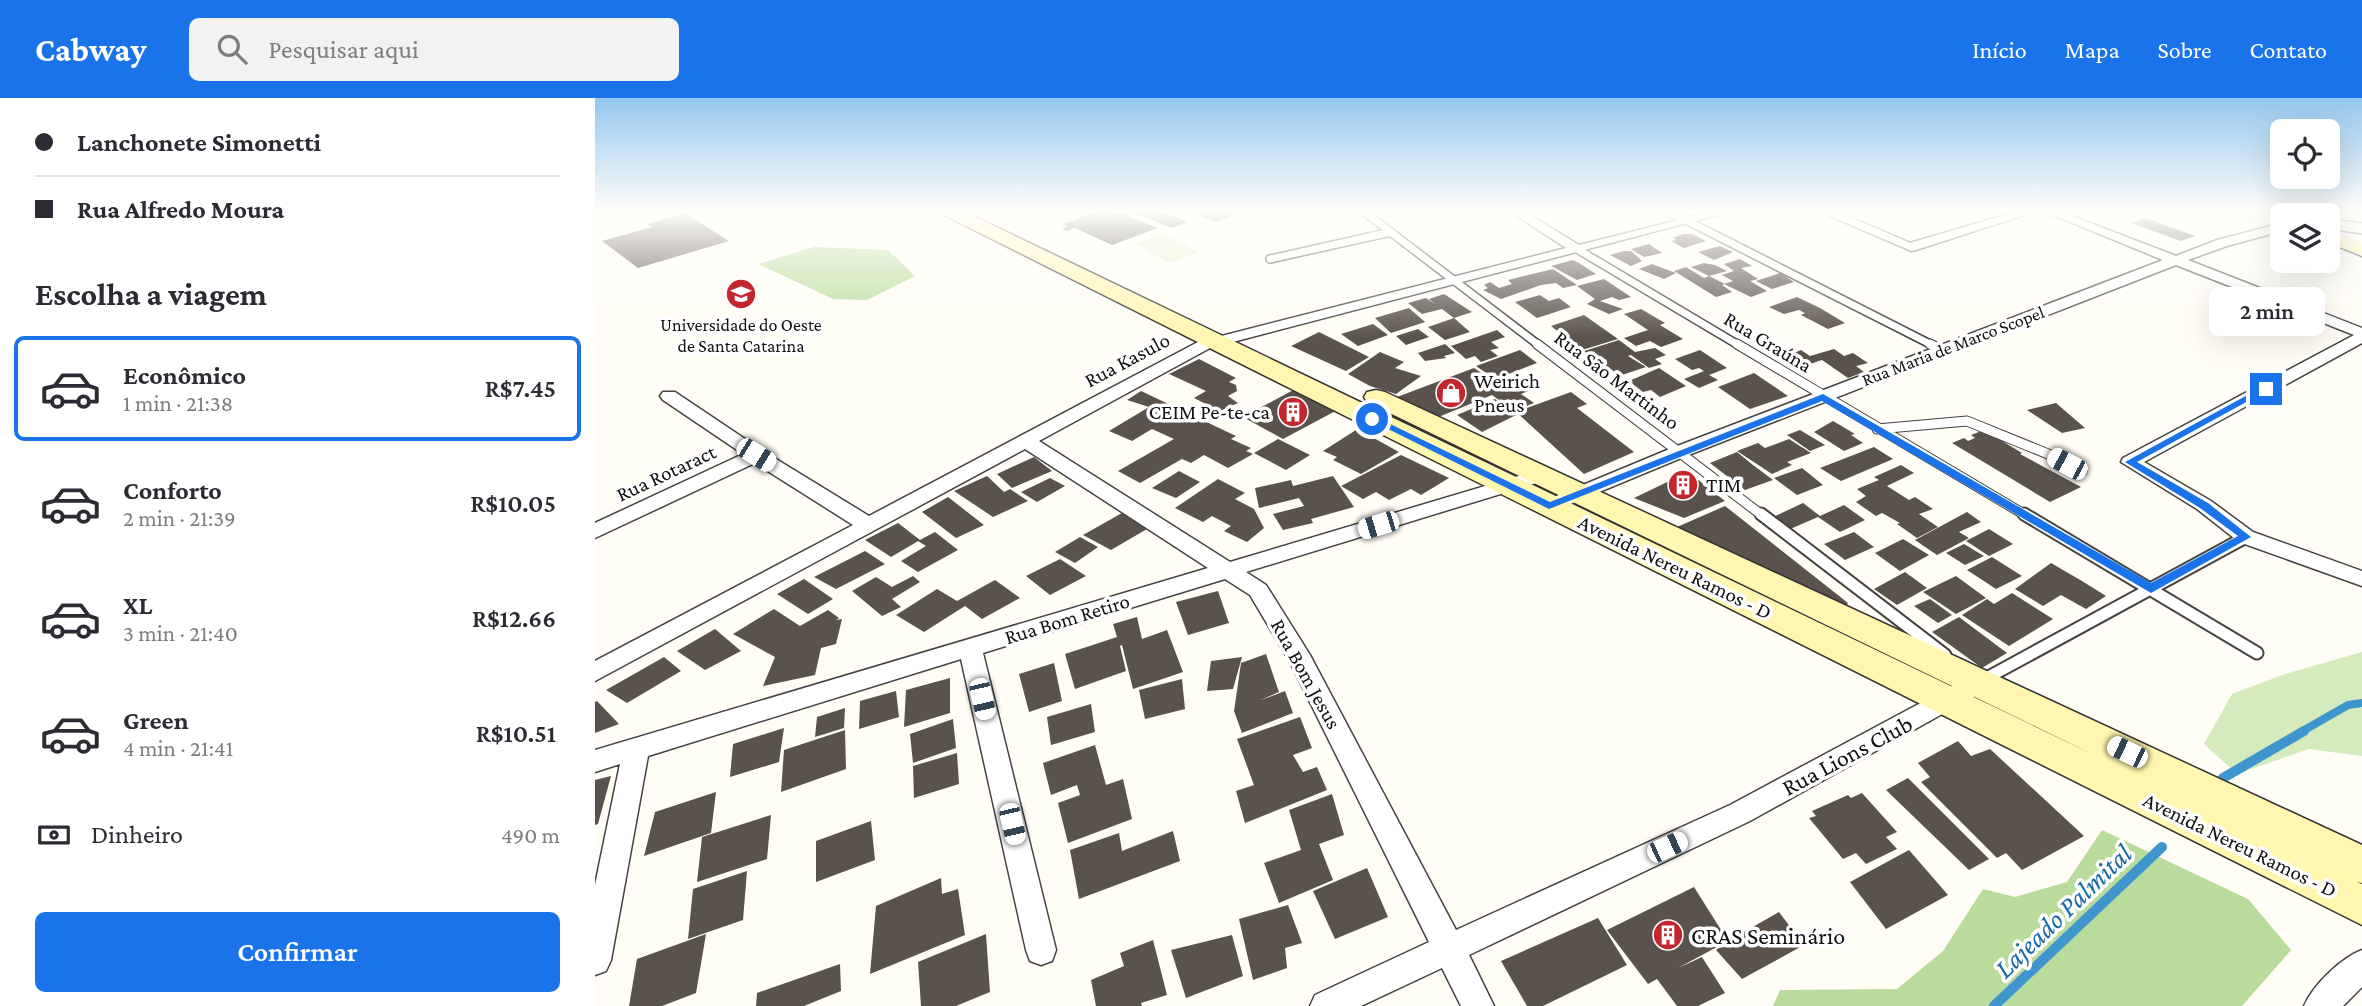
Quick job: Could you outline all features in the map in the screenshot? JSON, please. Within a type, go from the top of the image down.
[{"type":"street","name":"Avenida Nereu Ramos - D","points":[[1037,253],[1216,341],[1544,490],[1980,682],[2362,865]]},
{"type":"street","name":"Avenida Nereu Ramos - D","points":[[1073,253],[1245,335],[1948,701],[2362,905]]},
{"type":"street","name":"Rua Kasulo","points":[[595,672],[1119,389],[1216,341],[1560,253]]},
{"type":"street","points":[[2155,253],[2362,335]]},
{"type":"street","name":"Rua Maria de Marco Scopel","points":[[1544,490],[1679,452],[2194,253]]},
{"type":"street","points":[[2362,335],[2130,462],[2204,505],[2246,537],[2362,579]]},
{"type":"street","points":[[669,396],[756,455],[868,524]]},
{"type":"street","name":"Rua Bom Jesus","points":[[1024,440],[1258,590],[1301,661],[1478,1006]]},
{"type":"street","name":"Rua Rotaract","points":[[595,531],[756,455]]},
{"type":"street","name":"Rua Bom Retiro","points":[[595,761],[1226,571],[1544,490]]},
{"type":"street","points":[[970,648],[1041,950]]},
{"type":"street","name":"Rua Lions Club","points":[[1326,1006],[1740,813],[1980,682]]},
{"type":"street","points":[[595,960],[636,749]]},
{"type":"street","points":[[2320,1006],[2362,965]]},
{"type":"lane","points":[[1270,259],[1295,253]]},
{"type":"lane","name":"Rua São Martinho","points":[[1419,253],[1980,682]]},
{"type":"lane","name":"Rua Graúna","points":[[1584,253],[2257,653]]},
{"type":"lane","points":[[1751,253],[1942,350]]},
{"type":"lane","points":[[1877,429],[1967,421],[2053,456],[2082,471]]},
{"type":"lane","name":"Rua Lions Club","points":[[1980,682],[2246,537]]},
{"type":"green space","points":[[793,253],[892,253],[915,276],[867,300],[833,299],[758,264]]},
{"type":"green space","points":[[1152,253],[1194,253],[1169,263]]},
{"type":"green space","points":[[2362,652],[2362,756],[2309,749],[2237,774],[2204,744],[2232,694],[2285,674]]},
{"type":"green space","points":[[2102,830],[2248,899],[2291,950],[2242,1006],[1773,1006],[1780,990],[1897,989],[1943,951],[1983,889],[2015,897],[2067,882]]},
{"type":"building","points":[[618,253],[687,253],[638,268]]},
{"type":"building","points":[[1634,253],[1642,261],[1631,266],[1610,255]]},
{"type":"building","points":[[1638,253],[1660,253],[1644,257]]},
{"type":"building","points":[[1701,253],[1730,253],[1714,260]]},
{"type":"building","points":[[1740,259],[1752,266],[1741,268],[1758,279],[1750,281],[1767,291],[1751,297],[1724,284],[1733,281],[1722,275],[1734,271],[1724,264]]},
{"type":"building","points":[[1573,260],[1596,274],[1577,280],[1551,266]]},
{"type":"building","points":[[1704,263],[1727,271],[1709,276],[1691,267]]},
{"type":"building","points":[[1652,264],[1676,273],[1664,279],[1639,269]]},
{"type":"building","points":[[1686,267],[1704,278],[1709,276],[1725,284],[1722,285],[1732,292],[1716,297],[1674,271]]},
{"type":"building","points":[[1553,269],[1577,285],[1563,288],[1556,283],[1541,285],[1501,299],[1483,290],[1488,288],[1484,285],[1490,282],[1499,288],[1512,284],[1508,280]]},
{"type":"building","points":[[1780,273],[1794,282],[1772,289],[1756,281]]},
{"type":"building","points":[[1604,279],[1631,297],[1619,300],[1612,297],[1600,301],[1623,309],[1609,314],[1587,304],[1595,299],[1577,286]]},
{"type":"building","points":[[1444,294],[1472,312],[1454,318],[1442,309],[1422,314],[1408,303],[1426,298],[1435,304],[1429,299]]},
{"type":"building","points":[[1540,295],[1549,301],[1559,298],[1571,307],[1537,318],[1515,302]]},
{"type":"building","points":[[1797,297],[1845,323],[1828,329],[1801,315],[1805,313],[1799,310],[1784,314],[1769,307]]},
{"type":"building","points":[[1409,308],[1425,322],[1391,333],[1375,318]]},
{"type":"building","points":[[1641,309],[1665,323],[1660,325],[1683,339],[1661,347],[1650,341],[1636,346],[1624,338],[1648,330],[1624,314]]},
{"type":"building","points":[[1584,315],[1618,339],[1582,350],[1551,326]]},
{"type":"building","points":[[1454,318],[1470,332],[1445,340],[1428,327]]},
{"type":"building","points":[[1373,324],[1388,335],[1358,346],[1341,334]]},
{"type":"building","points":[[1418,329],[1429,337],[1406,345],[1396,336]]},
{"type":"building","points":[[1497,330],[1505,337],[1491,342],[1499,348],[1490,350],[1498,356],[1481,362],[1475,356],[1466,359],[1451,346]]},
{"type":"building","points":[[1319,332],[1369,357],[1346,371],[1291,346]]},
{"type":"building","points":[[1619,340],[1635,352],[1655,348],[1666,355],[1655,359],[1662,364],[1649,368],[1631,355],[1628,356],[1646,367],[1619,376],[1611,369],[1597,373],[1590,367],[1600,364],[1584,351]]},
{"type":"building","points":[[1445,344],[1455,353],[1444,356],[1446,358],[1425,361],[1418,353]]},
{"type":"building","points":[[1834,349],[1844,356],[1853,353],[1868,363],[1856,366],[1864,372],[1848,378],[1822,360],[1801,367],[1785,357],[1801,350],[1810,356]]},
{"type":"building","points":[[1520,350],[1537,363],[1495,379],[1476,366]]},
{"type":"building","points":[[1700,350],[1727,368],[1709,375],[1718,380],[1699,388],[1684,379],[1704,371],[1699,368],[1692,370],[1675,359]]},
{"type":"building","points":[[1380,352],[1404,362],[1395,368],[1421,376],[1396,394],[1370,386],[1348,374]]},
{"type":"building","points":[[1199,359],[1236,378],[1229,382],[1236,385],[1237,391],[1228,396],[1238,403],[1220,411],[1194,398],[1206,391],[1169,374]]},
{"type":"building","name":"Weirich Pneus","points":[[1474,368],[1505,389],[1530,379],[1540,386],[1521,394],[1534,403],[1514,411],[1492,395],[1436,418],[1397,397]]},
{"type":"building","points":[[1659,368],[1686,386],[1660,397],[1651,390],[1643,392],[1629,381]]},
{"type":"building","points":[[1754,373],[1788,396],[1750,409],[1718,387]]},
{"type":"building","name":"CEIM Pe-te-ca","points":[[1301,386],[1343,407],[1283,439],[1243,417]]},
{"type":"building","points":[[1141,391],[1236,436],[1231,439],[1251,448],[1246,451],[1253,454],[1228,468],[1204,455],[1191,463],[1182,459],[1140,483],[1118,471],[1174,439],[1152,429],[1132,441],[1109,431],[1149,407],[1127,400]]},
{"type":"building","points":[[1571,392],[1587,404],[1577,408],[1634,452],[1584,474],[1516,412]]},
{"type":"building","points":[[1495,399],[1516,415],[1482,432],[1457,415]]},
{"type":"building","points":[[2056,403],[2085,428],[2062,433],[2027,410]]},
{"type":"building","points":[[1833,421],[1855,434],[1851,435],[1863,443],[1844,451],[1814,432]]},
{"type":"building","points":[[1356,430],[1399,452],[1361,474],[1333,460],[1337,457],[1323,451]]},
{"type":"building","points":[[1800,430],[1825,445],[1810,451],[1787,435]]},
{"type":"building","points":[[1984,430],[2022,453],[2020,454],[2081,487],[2050,502],[1952,443],[1964,438],[1968,441],[1975,438],[1971,435]]},
{"type":"building","points":[[1278,439],[1310,455],[1286,470],[1254,453]]},
{"type":"building","points":[[1789,439],[1811,453],[1787,462],[1792,465],[1772,474],[1737,451],[1758,443],[1765,448]]},
{"type":"building","points":[[1874,447],[1893,459],[1841,481],[1820,468]]},
{"type":"building","points":[[1737,452],[1773,480],[1745,490],[1710,463]]},
{"type":"building","points":[[1401,455],[1449,478],[1421,495],[1411,489],[1389,500],[1376,492],[1363,499],[1341,486]]},
{"type":"building","points":[[1034,457],[1052,471],[1012,488],[997,474]]},
{"type":"building","points":[[1901,465],[1914,473],[1887,486],[1909,500],[1915,497],[1933,509],[1919,514],[1938,527],[1917,538],[1897,524],[1900,523],[1882,513],[1876,516],[1856,502],[1866,496],[1857,489],[1879,480],[1874,477]]},
{"type":"building","points":[[1802,468],[1823,485],[1797,495],[1774,478]]},
{"type":"building","points":[[1179,471],[1200,482],[1176,498],[1152,488]]},
{"type":"building","name":"TIM","points":[[1688,472],[1725,501],[1684,518],[1634,498]]},
{"type":"building","points":[[987,476],[1004,492],[1010,489],[1028,501],[993,517],[954,491]]},
{"type":"building","points":[[1333,476],[1354,507],[1311,519],[1313,523],[1283,530],[1273,514],[1304,506],[1299,498],[1259,508],[1255,488],[1291,480],[1293,486]]},
{"type":"building","points":[[1050,478],[1065,486],[1037,502],[1021,492]]},
{"type":"building","points":[[1218,479],[1245,493],[1235,499],[1254,509],[1264,528],[1247,542],[1224,531],[1231,526],[1212,516],[1203,522],[1175,508]]},
{"type":"building","points":[[948,497],[984,525],[956,538],[922,512]]},
{"type":"building","points":[[1803,503],[1820,516],[1844,505],[1865,520],[1840,532],[1818,517],[1788,530],[1771,518]]},
{"type":"building","points":[[1725,506],[1848,603],[1846,606],[1677,527]]},
{"type":"building","points":[[1967,512],[1981,522],[1959,532],[1969,538],[1937,555],[1915,540]]},
{"type":"building","points":[[1122,513],[1147,529],[1111,550],[1083,535]]},
{"type":"building","points":[[898,523],[920,540],[891,557],[865,540]]},
{"type":"building","points":[[1989,529],[2013,544],[1989,556],[1966,541]]},
{"type":"building","points":[[935,532],[958,550],[918,572],[901,561],[926,546],[918,541]]},
{"type":"building","points":[[1854,532],[1874,547],[1845,560],[1824,544]]},
{"type":"building","points":[[1080,537],[1098,547],[1075,563],[1055,552]]},
{"type":"building","points":[[1903,539],[1929,555],[1900,571],[1875,553]]},
{"type":"building","points":[[1964,544],[1984,556],[1965,565],[1946,553]]},
{"type":"building","points":[[865,551],[885,564],[836,589],[814,577]]},
{"type":"building","points":[[1992,557],[2022,576],[1996,589],[1967,570]]},
{"type":"building","points":[[1060,559],[1086,576],[1050,595],[1026,576]]},
{"type":"building","points":[[2051,563],[2106,596],[2086,609],[2061,595],[2043,606],[2015,589]]},
{"type":"building","points":[[1905,572],[1927,588],[1897,605],[1874,589]]},
{"type":"building","points":[[913,576],[920,582],[892,599],[901,607],[882,616],[852,591],[876,577],[892,587]]},
{"type":"building","points":[[1956,576],[1986,598],[1956,614],[1923,592]]},
{"type":"building","points":[[804,579],[833,599],[808,614],[777,594]]},
{"type":"building","points":[[995,580],[1020,598],[982,619],[965,606],[924,632],[896,615],[937,589],[957,601]]},
{"type":"building","points":[[1218,591],[1229,623],[1188,635],[1176,602]]},
{"type":"building","points":[[2012,593],[2053,619],[2009,646],[1962,615],[1987,599],[1994,604]]},
{"type":"building","points":[[1930,599],[1952,615],[1938,623],[1914,606]]},
{"type":"building","points":[[774,609],[800,626],[828,610],[839,618],[836,620],[842,619],[836,644],[821,648],[815,675],[763,686],[775,657],[733,634]]},
{"type":"building","points":[[1137,617],[1142,639],[1167,630],[1183,672],[1133,689],[1122,645],[1120,646],[1126,671],[1075,689],[1065,654],[1117,637],[1113,624]]},
{"type":"building","points":[[1959,617],[2007,653],[1982,668],[1932,632]]},
{"type":"building","points":[[715,629],[741,651],[705,670],[677,651]]},
{"type":"building","points":[[1266,654],[1279,692],[1261,700],[1285,691],[1293,713],[1242,733],[1234,711],[1241,663]]},
{"type":"building","points":[[664,657],[681,671],[627,703],[606,690]]},
{"type":"building","points":[[1242,657],[1233,689],[1207,691],[1211,661]]},
{"type":"building","points":[[1054,663],[1062,701],[1029,712],[1019,674]]},
{"type":"building","points":[[950,678],[950,713],[904,727],[906,690]]},
{"type":"building","points":[[1182,679],[1185,709],[1145,719],[1139,690]]},
{"type":"building","points":[[896,691],[899,717],[859,729],[860,701]]},
{"type":"building","points":[[595,702],[619,724],[595,733]]},
{"type":"building","points":[[1091,704],[1095,732],[1051,745],[1047,717]]},
{"type":"building","points":[[845,708],[844,728],[815,737],[817,717]]},
{"type":"building","points":[[1300,717],[1312,748],[1293,755],[1303,772],[1317,767],[1327,790],[1245,823],[1236,791],[1254,785],[1237,739]]},
{"type":"building","points":[[953,719],[956,748],[913,763],[910,734]]},
{"type":"building","points":[[784,728],[779,762],[730,777],[733,744]]},
{"type":"building","points":[[845,730],[846,769],[781,792],[784,750]]},
{"type":"building","points":[[1958,741],[1971,756],[1990,749],[2084,836],[2022,870],[2006,853],[1997,858],[1921,782],[1930,777],[1918,763]]},
{"type":"building","points":[[1095,745],[1106,785],[1123,779],[1132,819],[1068,843],[1058,803],[1080,795],[1077,785],[1051,795],[1043,763]]},
{"type":"building","points":[[957,753],[959,784],[914,798],[913,766]]},
{"type":"building","points":[[611,776],[598,824],[595,825],[595,780]]},
{"type":"building","points":[[1908,778],[1989,859],[1969,870],[1886,790]]},
{"type":"building","points":[[716,792],[711,833],[644,856],[655,812]]},
{"type":"building","points":[[1862,793],[1897,832],[1886,837],[1897,849],[1866,864],[1856,853],[1843,859],[1809,818],[1816,816],[1812,811],[1848,795],[1851,798]]},
{"type":"building","points":[[1332,794],[1344,835],[1319,844],[1333,880],[1279,903],[1264,863],[1301,850],[1289,810]]},
{"type":"building","points":[[771,815],[767,859],[697,882],[702,837]]},
{"type":"building","points":[[871,821],[875,860],[816,882],[816,841]]},
{"type":"building","points":[[1173,831],[1180,861],[1079,899],[1070,850],[1119,833],[1122,851]]},
{"type":"building","points":[[1909,850],[1948,895],[1886,929],[1850,882]]},
{"type":"building","points":[[1367,868],[1388,917],[1335,939],[1313,891]]},
{"type":"building","points":[[747,871],[743,920],[688,939],[693,889]]},
{"type":"building","points":[[941,878],[942,894],[958,889],[965,935],[870,974],[876,906]]},
{"type":"building","name":"CRAS Seminário","points":[[1694,887],[1728,941],[1678,968],[1702,957],[1725,993],[1698,1006],[1677,1006],[1657,979],[1648,984],[1607,930]]},
{"type":"building","points":[[1288,905],[1302,943],[1285,948],[1287,968],[1253,980],[1239,919]]},
{"type":"building","points":[[1779,912],[1804,945],[1742,979],[1716,950]]},
{"type":"building","points":[[1598,918],[1627,965],[1543,1006],[1527,1006],[1501,961]]},
{"type":"building","points":[[706,934],[696,993],[662,1006],[629,1006],[637,959]]},
{"type":"building","points":[[986,934],[990,992],[956,1006],[921,1006],[918,962]]},
{"type":"building","points":[[1232,935],[1243,976],[1186,998],[1171,950]]},
{"type":"building","points":[[1153,940],[1167,995],[1141,1003],[1142,1006],[1096,1006],[1091,980],[1124,966],[1120,953]]},
{"type":"building","points":[[840,964],[841,991],[804,1006],[756,1006],[757,993]]},
{"type":"waterway","name":"Lajeado Palmital","points":[[2301,732],[2348,705],[2362,703]]},
{"type":"waterway","name":"Lajeado Palmital","points":[[2223,778],[2304,731]]},
{"type":"waterway","name":"Lajeado Palmital","points":[[1994,1006],[2162,847]]},
{"type":"place","name":"Universidade do Oeste de Santa Catarina","points":[[741,294]]},
{"type":"place","name":"Weirich Pneus","points":[[1451,393]]},
{"type":"place","name":"CEIM Pe-te-ca","points":[[1293,412]]},
{"type":"place","name":"TIM","points":[[1683,485]]},
{"type":"place","name":"CRAS Seminário","points":[[1668,935]]},
{"type":"route","points":[[1372,419],[1549,506],[1679,452],[1823,397],[2151,589],[2246,537],[2204,505],[2130,462],[2266,389]]}]
